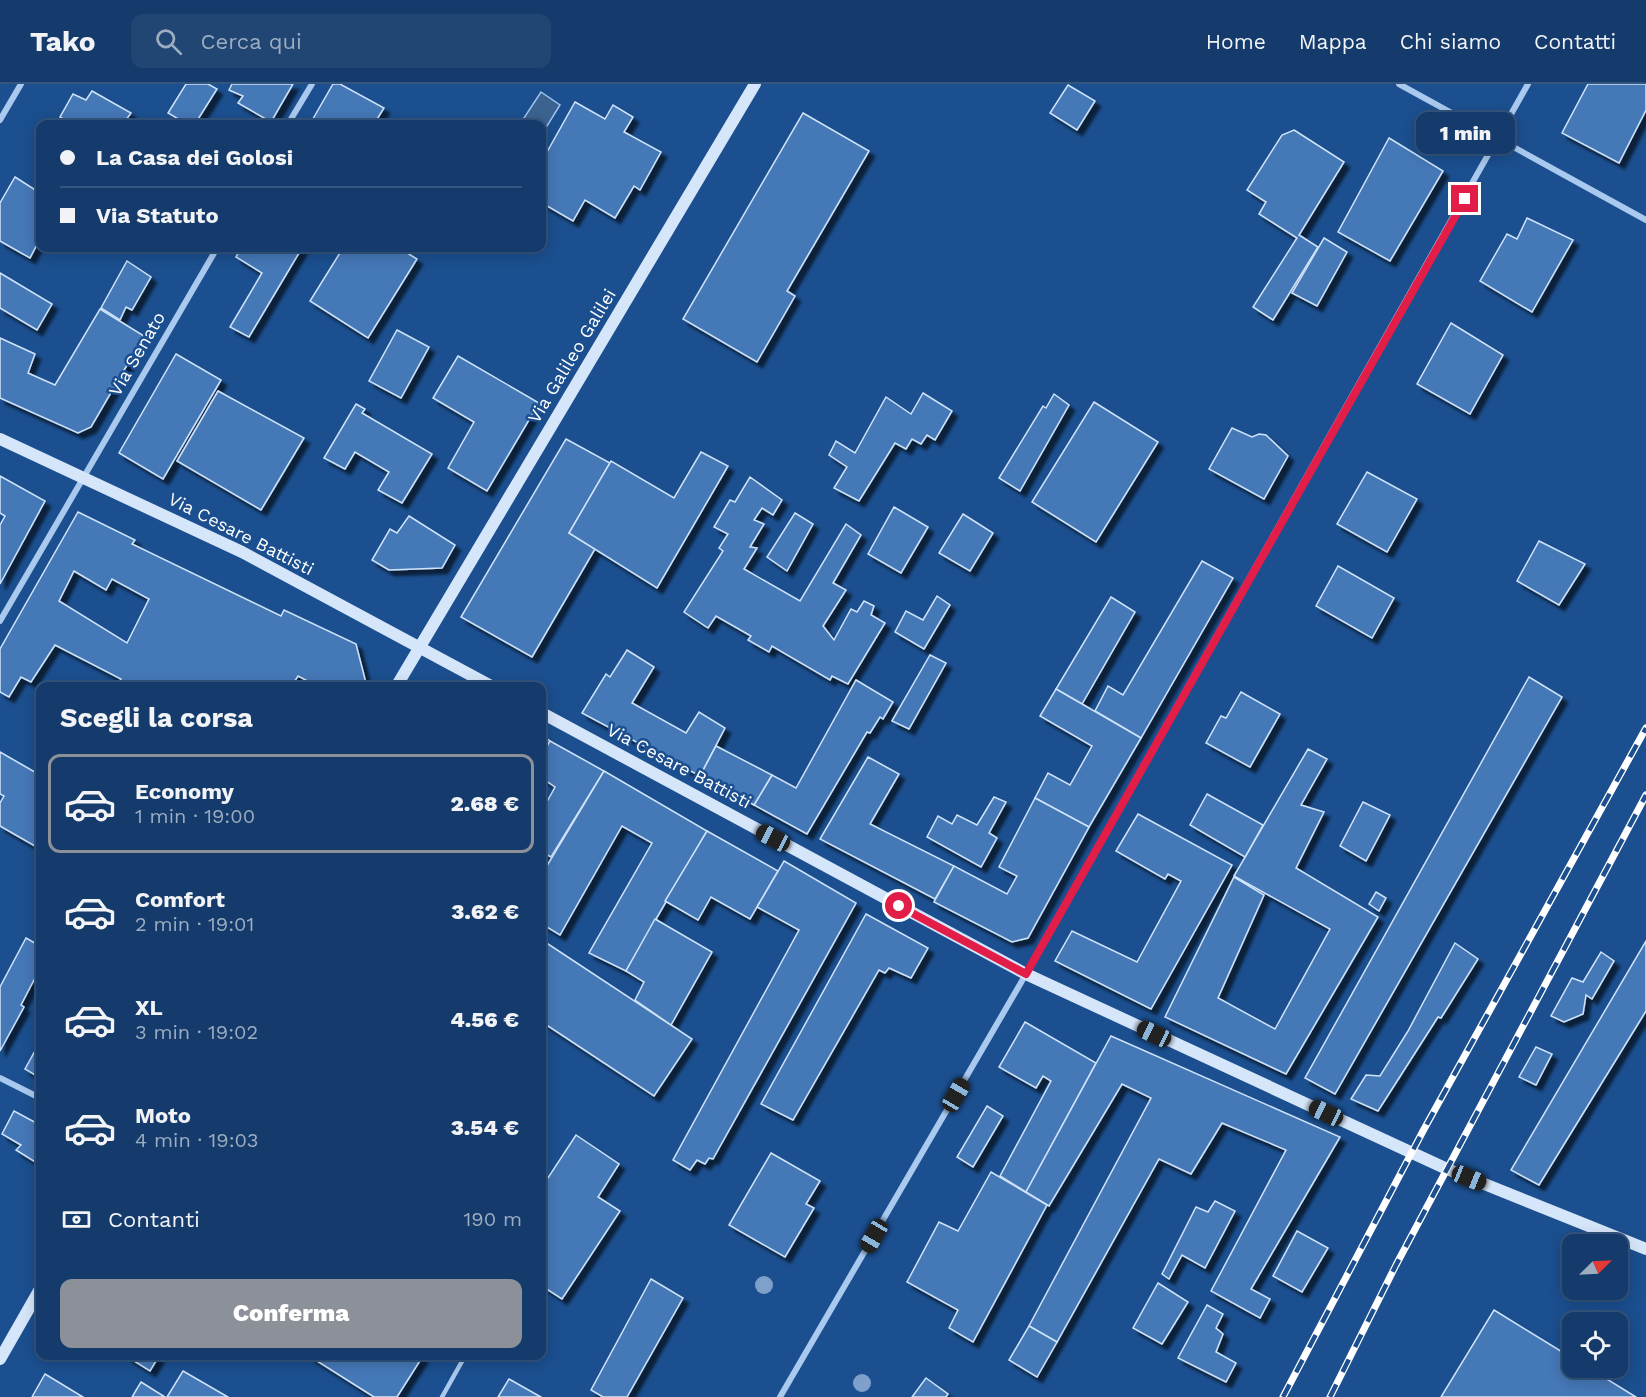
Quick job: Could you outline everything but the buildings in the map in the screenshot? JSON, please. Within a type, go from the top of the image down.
[{"type":"street","points":[[0,120],[21,84]]},
{"type":"street","points":[[290,120],[312,84]]},
{"type":"street","name":"Via Galileo Galilei","points":[[399,682],[755,84]]},
{"type":"street","points":[[1399,84],[1646,220]]},
{"type":"street","points":[[780,1397],[1026,974],[1500,138],[1528,84]]},
{"type":"street","name":"Via Senato","points":[[0,621],[215,252]]},
{"type":"street","name":"Via Cesare Battisti","points":[[0,438],[242,552],[485,682]]},
{"type":"street","name":"Via Cesare Battisti","points":[[546,715],[1026,974],[1447,1169],[1646,1249]]},
{"type":"street","points":[[0,1078],[36,1096]]},
{"type":"street","points":[[0,1359],[36,1296]]},
{"type":"lane","points":[[442,1397],[463,1360]]},
{"type":"water","points":[[541,92],[560,105],[546,128],[546,120],[523,120]]},
{"type":"railway","points":[[1283,1397],[1423,1131],[1646,728]]},
{"type":"railway","points":[[1330,1397],[1396,1265],[1646,795]]},
{"type":"route","points":[[899,906],[1026,974],[1465,199]]}]
